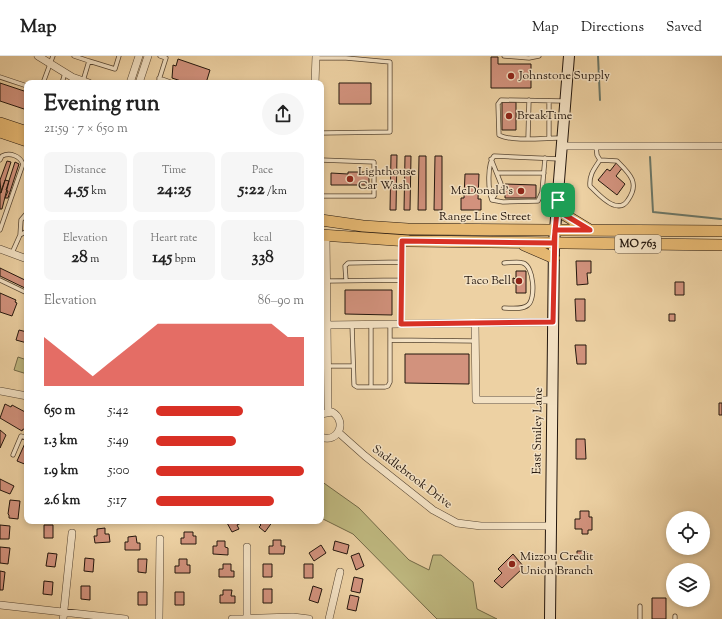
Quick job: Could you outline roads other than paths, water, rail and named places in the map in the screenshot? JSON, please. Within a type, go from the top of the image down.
[{"type":"main road","points":[[0,123],[24,131]]},
{"type":"main road","points":[[0,132],[24,140]]},
{"type":"main road","points":[[558,200],[565,215],[590,230]]},
{"type":"main road","name":"Range Line Street","points":[[324,220],[380,228],[722,231]]},
{"type":"main road","points":[[324,235],[329,230],[351,232],[380,228]]},
{"type":"main road","name":"Range Line Street","points":[[324,235],[402,241],[722,244]]},
{"type":"main road","points":[[520,243],[554,258]]},
{"type":"street","points":[[38,56],[66,73],[82,80]]},
{"type":"street","points":[[131,80],[139,56]]},
{"type":"street","points":[[141,80],[148,56]]},
{"type":"street","name":"East Smiley Lane","points":[[550,619],[551,400],[554,243],[569,56]]},
{"type":"street","points":[[315,80],[316,57]]},
{"type":"street","points":[[562,142],[596,146],[722,146]]},
{"type":"street","points":[[324,235],[328,366],[324,413],[332,412],[339,418],[341,428],[336,436],[329,439],[324,438]]},
{"type":"street","points":[[0,249],[24,257]]},
{"type":"street","points":[[327,325],[553,322]]},
{"type":"street","points":[[475,323],[476,400],[551,400]]},
{"type":"street","points":[[0,391],[24,395]]},
{"type":"street","name":"Saddlebrook Drive","points":[[338,432],[433,510],[457,523],[481,526],[550,526]]},
{"type":"street","points":[[63,616],[72,533]]},
{"type":"street","points":[[159,619],[160,539]]},
{"type":"street","points":[[247,547],[247,619]]},
{"type":"street","points":[[329,619],[340,572]]},
{"type":"street","points":[[0,605],[63,616],[125,619]]},
{"type":"street","points":[[232,619],[308,619]]},
{"type":"lane","points":[[44,80],[53,56]]},
{"type":"lane","points":[[74,56],[115,69],[119,56]]},
{"type":"lane","points":[[160,56],[166,58],[159,78],[164,80]]},
{"type":"lane","points":[[504,56],[529,58],[539,56]]},
{"type":"lane","points":[[316,57],[390,62],[390,132],[324,133]]},
{"type":"lane","points":[[86,80],[89,61]]},
{"type":"lane","points":[[63,80],[66,73]]},
{"type":"lane","points":[[0,76],[24,85]]},
{"type":"lane","points":[[562,142],[549,138],[503,137],[499,135],[498,104],[501,100],[566,101]]},
{"type":"lane","points":[[528,138],[529,100]]},
{"type":"lane","points":[[549,101],[549,138]]},
{"type":"lane","points":[[596,146],[597,155],[600,160]]},
{"type":"lane","points":[[0,153],[17,157],[23,164],[0,230]]},
{"type":"lane","points":[[0,160],[4,155]]},
{"type":"lane","points":[[491,159],[494,156],[499,156],[561,159]]},
{"type":"lane","points":[[492,200],[503,202],[538,201],[542,192],[545,158]]},
{"type":"lane","points":[[491,159],[498,173],[501,184],[492,200]]},
{"type":"lane","points":[[491,159],[490,195],[492,200]]},
{"type":"lane","points":[[324,160],[374,162],[374,196],[324,196]]},
{"type":"lane","points":[[600,160],[617,161],[630,177],[634,184],[634,192],[626,203],[619,206],[612,205],[590,186],[592,172],[600,160]]},
{"type":"lane","points":[[498,173],[544,173]]},
{"type":"lane","points":[[12,253],[20,235],[21,220],[24,216]]},
{"type":"lane","points":[[20,235],[24,233]]},
{"type":"lane","points":[[401,324],[402,241]]},
{"type":"lane","points":[[346,280],[346,266],[348,263],[402,262]]},
{"type":"lane","points":[[504,263],[523,263],[529,267],[532,275],[532,300],[523,308],[504,308]]},
{"type":"lane","points":[[0,280],[24,292]]},
{"type":"lane","points":[[325,280],[402,280]]},
{"type":"lane","points":[[352,324],[352,366],[354,385],[357,387],[384,387],[388,386],[390,382],[390,324]]},
{"type":"lane","points":[[372,324],[372,387]]},
{"type":"lane","points":[[390,340],[476,341]]},
{"type":"lane","points":[[328,366],[352,366]]},
{"type":"lane","points":[[13,455],[21,436],[24,437]]},
{"type":"lane","points":[[640,606],[640,619]]},
{"type":"waterway","points":[[598,56],[600,100]]},
{"type":"waterway","points":[[650,157],[653,212],[721,219]]},
{"type":"place","name":"Johnstone Supply","points":[[511,76]]},
{"type":"place","name":"BreakTime","points":[[509,116]]},
{"type":"place","name":"Lighthouse Car Wash","points":[[350,179]]},
{"type":"place","name":"McDonald's","points":[[521,191]]},
{"type":"place","name":"Taco Bell","points":[[519,281]]},
{"type":"place","name":"Mizzou Credit Union Branch","points":[[512,564]]}]
